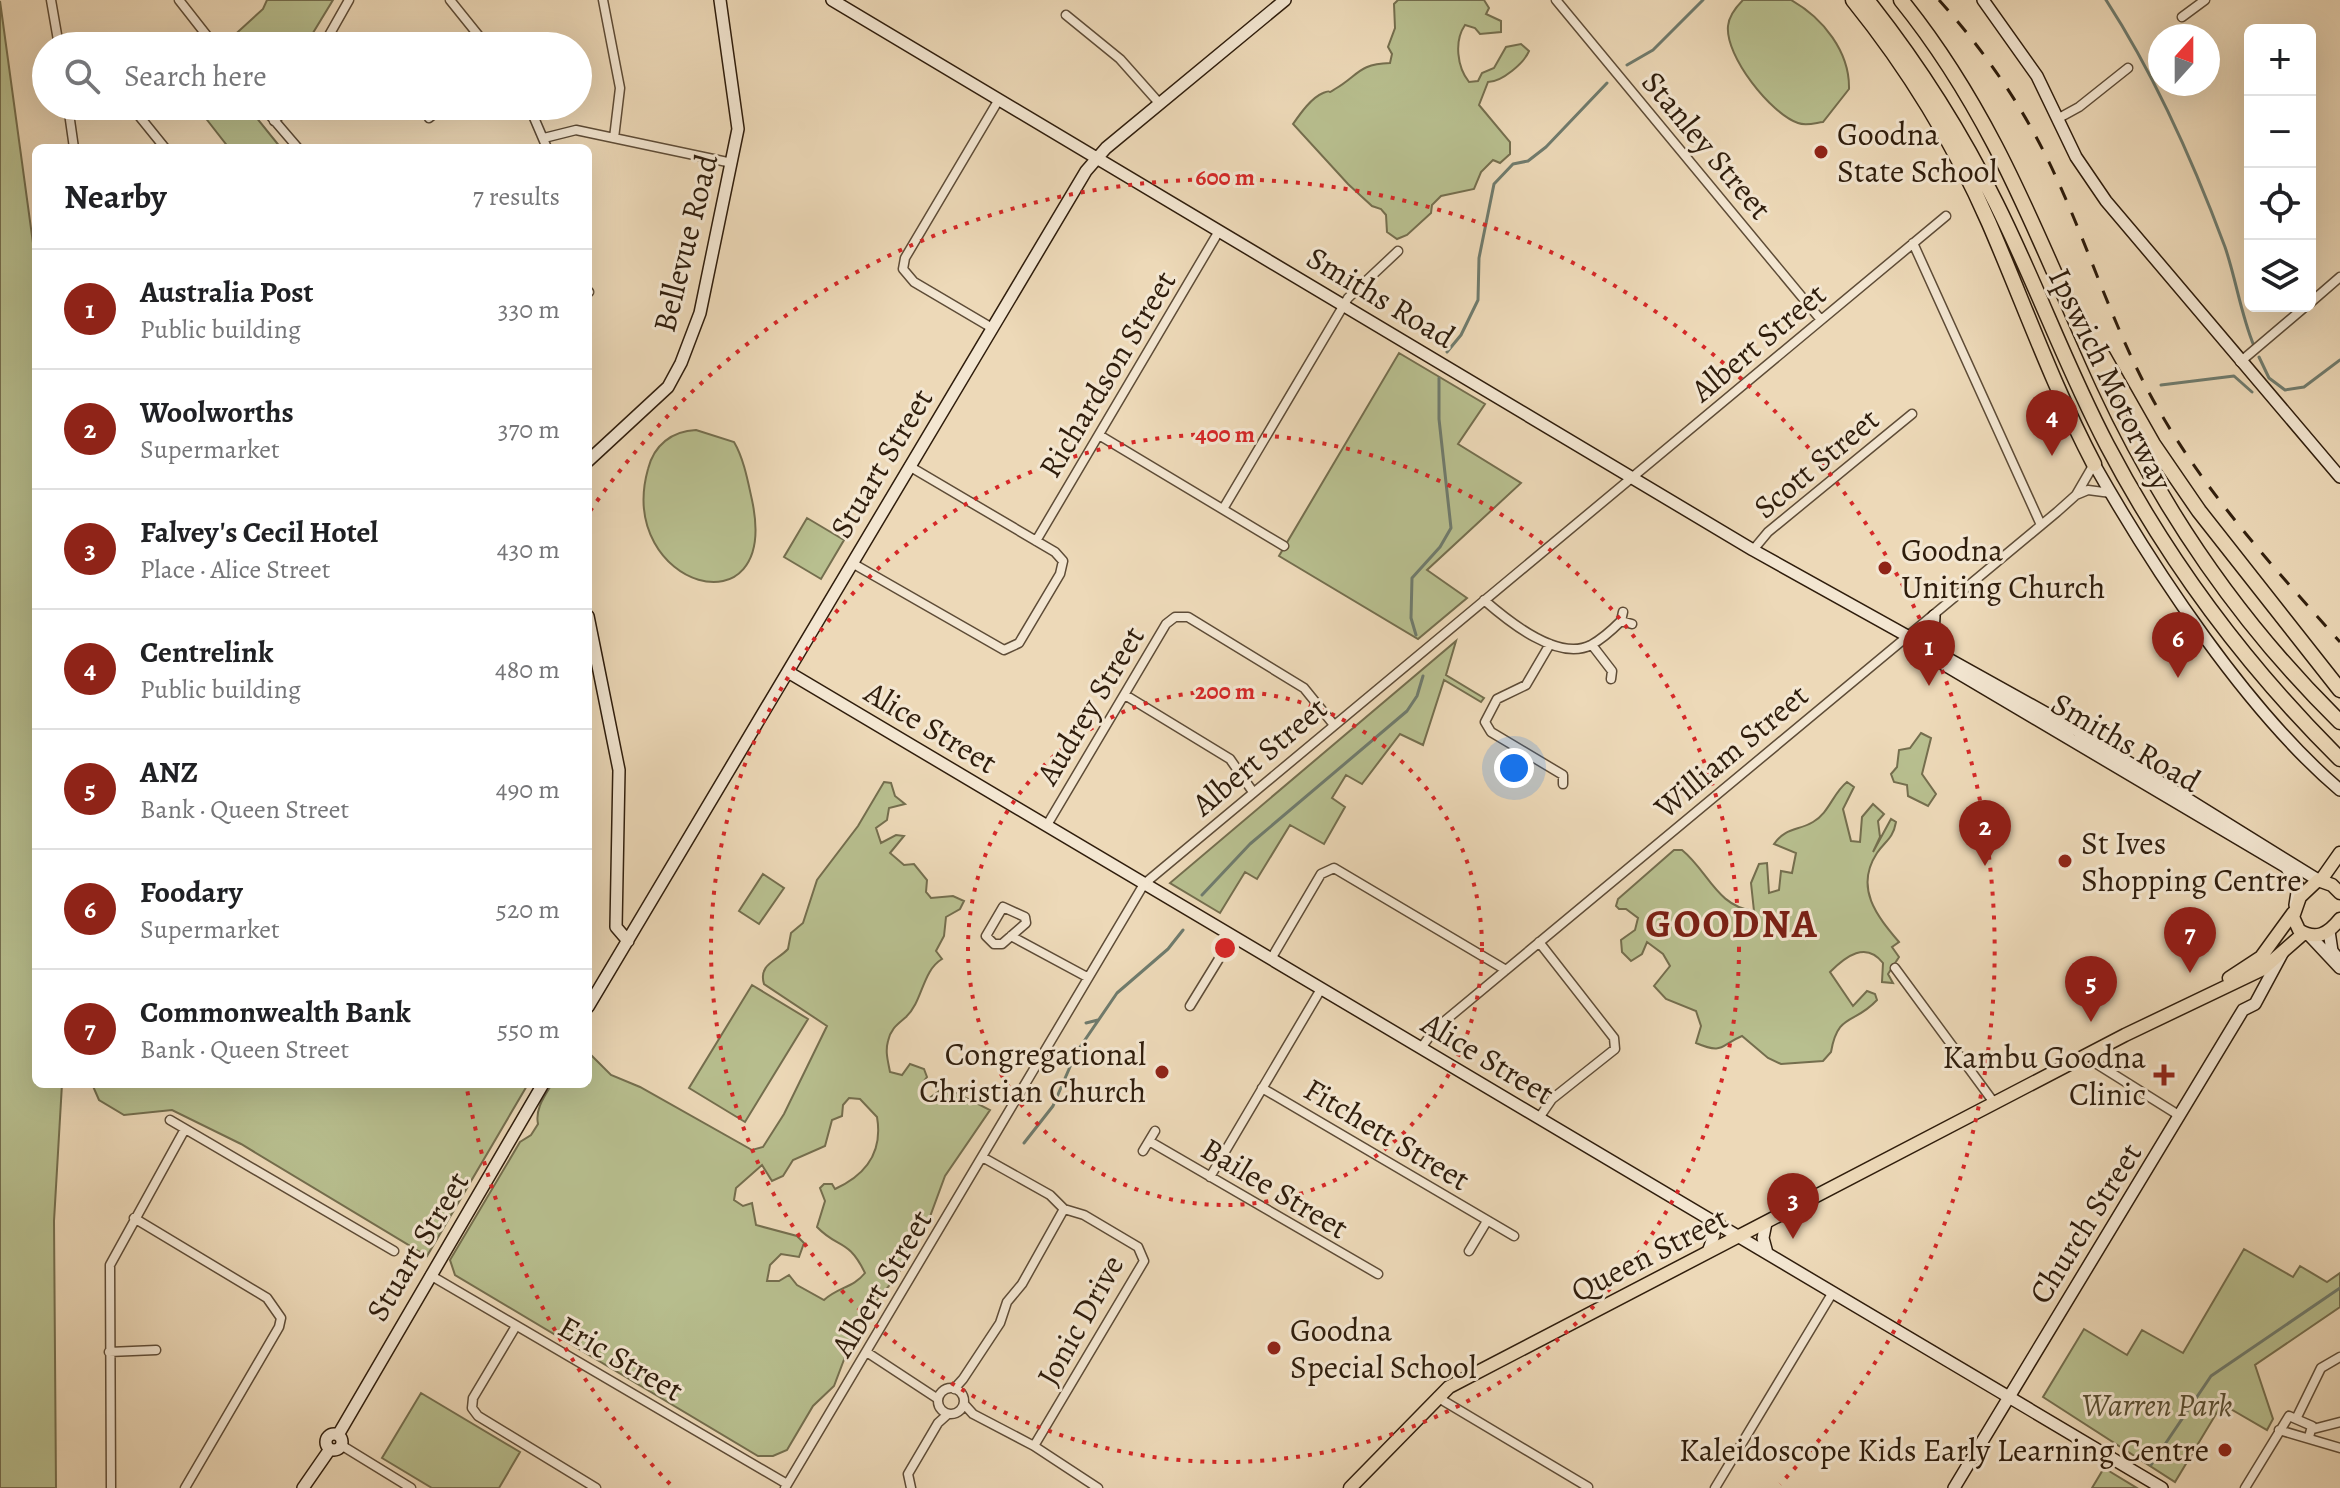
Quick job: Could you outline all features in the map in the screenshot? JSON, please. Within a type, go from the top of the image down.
[{"type":"highway","points":[[1853,0],[1893,53],[1946,136],[1990,225],[2057,389],[2094,464]]},
{"type":"highway","name":"Ipswich Motorway","points":[[1867,0],[1935,93],[1978,167],[2087,406],[2136,497],[2224,628],[2289,707],[2340,759]]},
{"type":"highway","name":"Ipswich Motorway","points":[[1901,0],[1952,69],[1998,146],[2131,439],[2198,551],[2264,640],[2340,722]]},
{"type":"highway","points":[[2088,348],[2103,356],[2153,444],[2199,511],[2340,690]]},
{"type":"main road","points":[[2340,853],[2320,880],[2340,893]]},
{"type":"main road","name":"Queen Street","points":[[1350,1488],[1437,1397],[1461,1380],[2210,992],[2219,983],[2253,965],[2294,909],[2320,880]]},
{"type":"main road","points":[[2294,909],[2297,927],[2307,935],[2337,923]]},
{"type":"main road","name":"Queen Street","points":[[2210,992],[2223,990],[2263,969],[2285,948],[2307,935]]},
{"type":"street","points":[[51,0],[57,32]]},
{"type":"street","points":[[179,0],[204,32]]},
{"type":"street","points":[[331,32],[349,0]]},
{"type":"street","points":[[450,0],[476,32]]},
{"type":"street","points":[[603,0],[620,88],[620,109],[614,138]]},
{"type":"street","name":"Bellevue Road","points":[[592,457],[662,394],[676,375],[700,313],[732,163],[738,119],[720,0]]},
{"type":"street","name":"Smiths Road","points":[[832,0],[1753,550],[2113,752],[2320,880]]},
{"type":"street","name":"Stuart Street","points":[[592,1000],[1086,171],[1097,158],[1285,0]]},
{"type":"street","name":"Stanley Street","points":[[1556,0],[1821,320]]},
{"type":"street","points":[[1983,0],[2025,57],[2059,118],[2076,157],[2106,201],[2340,477]]},
{"type":"street","points":[[2182,17],[2205,0]]},
{"type":"street","points":[[1066,15],[1120,59],[1160,104]]},
{"type":"street","points":[[2059,118],[2079,107],[2128,68]]},
{"type":"street","points":[[992,328],[914,282],[903,269],[905,258],[998,101]]},
{"type":"street","points":[[70,120],[73,144]]},
{"type":"street","points":[[142,120],[162,144]]},
{"type":"street","points":[[535,120],[546,143],[568,130],[732,163]]},
{"type":"street","points":[[274,121],[294,144]]},
{"type":"street","name":"Albert Street","points":[[786,1486],[984,1158],[1144,884],[1946,216]]},
{"type":"street","name":"Richardson Street","points":[[1036,541],[1219,231]]},
{"type":"street","points":[[1913,243],[2041,525]]},
{"type":"street","points":[[1223,509],[1343,305],[1356,288],[1398,251]]},
{"type":"street","points":[[2316,297],[2340,277]]},
{"type":"street","points":[[2240,362],[2299,312]]},
{"type":"street","name":"Scott Street","points":[[1753,550],[1768,532],[1912,414]]},
{"type":"street","points":[[1099,435],[1284,546]]},
{"type":"street","points":[[2094,464],[2147,551],[2228,665],[2277,726],[2340,790]]},
{"type":"street","name":"William Street","points":[[1421,1048],[1435,1029],[2076,495],[2094,464]]},
{"type":"street","points":[[852,563],[996,647],[1008,650],[1019,643],[1063,565],[1058,555],[909,466]]},
{"type":"street","points":[[2076,495],[2088,490],[2111,493]]},
{"type":"street","points":[[1484,600],[1550,644],[1566,648],[1592,645],[1622,617],[1632,624]]},
{"type":"street","points":[[1934,616],[1933,634],[1939,652]]},
{"type":"street","name":"Audrey Street","points":[[1047,825],[1166,624],[1175,617],[1188,617],[1304,688],[1334,725]]},
{"type":"street","name":"Smiths Road","points":[[1906,638],[1911,645],[1980,687],[2286,867],[2298,886],[2294,909]]},
{"type":"street","points":[[1550,644],[1526,685],[1497,699],[1485,722],[1491,732],[1563,779],[1572,769]]},
{"type":"street","points":[[1592,645],[1615,673]]},
{"type":"street","points":[[592,653],[619,770],[616,927],[628,941]]},
{"type":"street","name":"Alice Street","points":[[788,672],[2162,1488]]},
{"type":"street","points":[[1125,695],[1230,759],[1253,792]]},
{"type":"street","points":[[1271,959],[1321,874],[1334,868],[1506,970]]},
{"type":"street","points":[[1003,907],[1011,908],[1027,920],[1011,936],[1002,944],[994,944],[986,936],[1003,907]]},
{"type":"street","points":[[2337,923],[2332,951],[2340,961]]},
{"type":"street","points":[[2307,935],[2340,968]]},
{"type":"street","points":[[1011,936],[1087,977]]},
{"type":"street","points":[[1190,1006],[1233,936]]},
{"type":"street","points":[[1539,942],[1614,1038],[1615,1049],[1552,1099],[1539,1118]]},
{"type":"street","name":"Church Street","points":[[1954,1488],[2243,1010],[2255,1004],[2285,948]]},
{"type":"street","points":[[1895,968],[1995,1104]]},
{"type":"street","points":[[1210,1177],[1321,989]]},
{"type":"street","points":[[2091,1055],[2097,1064],[2180,1116]]},
{"type":"street","name":"Stuart Street","points":[[303,1488],[336,1443],[430,1275],[541,1088]]},
{"type":"street","name":"Fitchett Street","points":[[1262,1088],[1514,1236]]},
{"type":"street","points":[[170,1120],[394,1251]]},
{"type":"street","points":[[111,1488],[110,1265],[185,1129]]},
{"type":"street","points":[[1143,1151],[1155,1131]]},
{"type":"street","name":"Bailee Street","points":[[1149,1141],[1378,1274]]},
{"type":"street","name":"Jonic Drive","points":[[984,1158],[1050,1195],[1064,1209],[1084,1215],[1138,1247],[1144,1261],[1034,1446]]},
{"type":"street","points":[[962,1408],[957,1391],[963,1379],[1064,1209]]},
{"type":"street","points":[[134,1218],[267,1298],[281,1318],[185,1488]]},
{"type":"street","points":[[1708,1219],[1714,1235],[1708,1252]]},
{"type":"street","name":"Fitchett Street","points":[[1469,1251],[1487,1221]]},
{"type":"street","points":[[1766,1223],[1763,1238],[1767,1254]]},
{"type":"street","name":"Eric Street","points":[[430,1275],[786,1486]]},
{"type":"street","points":[[1715,1488],[1833,1292]]},
{"type":"street","points":[[516,1326],[473,1398],[472,1408],[478,1416],[596,1488]]},
{"type":"street","points":[[109,1352],[156,1350]]},
{"type":"street","points":[[868,1353],[940,1395],[957,1391]]},
{"type":"street","points":[[2297,1417],[2321,1368],[2340,1357]]},
{"type":"street","points":[[911,1488],[908,1474],[944,1412],[940,1395]]},
{"type":"street","points":[[1437,1397],[1588,1487]]},
{"type":"street","points":[[944,1412],[962,1408],[1034,1446],[1043,1455],[1098,1488]]},
{"type":"street","points":[[2245,1488],[2289,1416],[2297,1417],[2311,1433],[2340,1448]]},
{"type":"street","points":[[2279,1430],[2311,1433],[2340,1422]]},
{"type":"street","points":[[336,1443],[411,1488]]},
{"type":"green space","points":[[267,0],[333,0],[314,32],[238,32],[263,9]]},
{"type":"green space","points":[[1398,0],[1484,0],[1489,8],[1486,14],[1501,21],[1501,32],[1480,34],[1475,28],[1465,25],[1459,39],[1458,54],[1469,82],[1478,81],[1482,73],[1494,68],[1506,47],[1521,44],[1529,51],[1512,71],[1488,82],[1479,105],[1510,142],[1510,154],[1500,163],[1493,160],[1481,172],[1474,189],[1441,196],[1432,205],[1431,213],[1407,235],[1397,239],[1387,232],[1386,215],[1381,209],[1372,206],[1348,184],[1293,124],[1319,95],[1332,91],[1365,68],[1390,63],[1392,54],[1388,47],[1395,28],[1394,4]]},
{"type":"green space","points":[[1743,0],[1791,0],[1824,26],[1840,49],[1849,89],[1823,122],[1801,124],[1787,117],[1763,96],[1742,68],[1729,38],[1728,26],[1735,8]]},
{"type":"green space","points":[[0,1],[32,236],[32,1088],[62,1088],[54,1221],[56,1488],[0,1488]]},
{"type":"green space","points":[[207,120],[258,120],[278,144],[226,144]]},
{"type":"green space","points":[[1399,353],[1485,404],[1458,444],[1521,483],[1427,570],[1467,598],[1418,639],[1279,556]]},
{"type":"green space","points":[[696,430],[734,442],[752,500],[755,543],[743,569],[723,581],[698,580],[674,567],[654,543],[644,510],[648,469],[659,446],[672,436]]},
{"type":"green space","points":[[807,518],[844,540],[821,579],[784,557]]},
{"type":"green space","points":[[1456,641],[1446,675],[1484,698],[1481,702],[1444,680],[1423,745],[1400,734],[1362,784],[1346,775],[1332,798],[1345,807],[1324,844],[1290,825],[1257,879],[1245,872],[1220,913],[1170,883]]},
{"type":"green space","points":[[1921,733],[1931,738],[1922,774],[1936,794],[1928,806],[1908,796],[1907,785],[1894,782],[1891,774],[1897,767],[1899,750],[1910,748]]},
{"type":"green space","points":[[884,782],[891,783],[895,796],[905,804],[889,808],[887,820],[876,828],[881,843],[896,835],[904,836],[890,853],[904,865],[914,864],[927,880],[926,892],[931,898],[953,896],[964,901],[960,909],[946,917],[944,936],[936,951],[942,959],[930,971],[912,1010],[889,1037],[887,1053],[890,1072],[902,1075],[910,1064],[924,1069],[927,1077],[920,1086],[928,1099],[945,1087],[990,1110],[945,1176],[928,1222],[895,1279],[859,1320],[834,1386],[813,1406],[787,1450],[773,1456],[758,1456],[455,1275],[450,1260],[520,1142],[531,1135],[538,1124],[539,1108],[549,1088],[592,1088],[592,1056],[611,1075],[640,1087],[752,1150],[763,1147],[784,1114],[827,1026],[764,984],[763,977],[766,967],[788,949],[791,933],[803,923],[817,880],[858,826]],"holes":[[[849,1098],[860,1099],[877,1117],[877,1141],[870,1161],[855,1177],[835,1189],[832,1184],[824,1184],[820,1188],[825,1201],[817,1227],[848,1249],[865,1273],[856,1282],[824,1300],[797,1285],[789,1275],[779,1281],[767,1281],[770,1265],[781,1254],[799,1257],[804,1243],[797,1236],[756,1225],[752,1203],[743,1206],[734,1200],[736,1188],[762,1165],[772,1181],[783,1176],[793,1160],[825,1146],[832,1120],[842,1116],[843,1105]]]},
{"type":"green space","points":[[1847,782],[1854,787],[1843,809],[1851,841],[1860,842],[1862,817],[1873,804],[1884,814],[1878,821],[1880,837],[1873,852],[1891,819],[1896,822],[1891,836],[1870,866],[1868,878],[1868,890],[1876,912],[1899,942],[1892,947],[1899,957],[1888,974],[1893,983],[1882,982],[1883,963],[1870,953],[1849,956],[1830,972],[1853,1006],[1867,991],[1875,994],[1877,1000],[1843,1025],[1834,1039],[1831,1052],[1823,1061],[1781,1064],[1768,1058],[1742,1036],[1717,1048],[1696,1043],[1701,1026],[1696,1011],[1666,999],[1654,986],[1670,966],[1663,954],[1647,942],[1642,954],[1631,961],[1622,952],[1621,940],[1635,930],[1638,918],[1626,909],[1619,909],[1616,906],[1618,899],[1674,850],[1682,850],[1731,903],[1754,911],[1751,883],[1759,864],[1767,863],[1769,893],[1779,890],[1781,871],[1792,873],[1796,853],[1774,844],[1788,832],[1818,818]]},
{"type":"green space","points":[[763,874],[784,888],[759,924],[739,911]]},
{"type":"green space","points":[[752,985],[808,1019],[745,1122],[689,1088]]},
{"type":"green space","points":[[94,1088],[526,1088],[427,1256],[241,1144],[172,1110],[124,1115],[99,1100]]},
{"type":"green space","name":"Warren Park","points":[[2244,1249],[2293,1277],[2300,1266],[2327,1282],[2340,1273],[2340,1307],[2255,1365],[2273,1419],[2267,1430],[2222,1404],[2175,1482],[2043,1397],[2084,1329],[2127,1355],[2142,1330],[2183,1353]]},
{"type":"green space","points":[[421,1393],[520,1452],[499,1488],[432,1488],[382,1458]]},
{"type":"green space","points":[[2104,1468],[2137,1488],[2092,1488]]},
{"type":"waterway","points":[[1627,65],[1653,50],[1703,0]]},
{"type":"waterway","points":[[2106,0],[2157,89],[2200,183],[2225,247],[2254,346]]},
{"type":"waterway","points":[[1447,352],[1461,335],[1478,300],[1479,258],[1494,184],[1513,164],[1528,161],[1546,147],[1607,83]]},
{"type":"waterway","points":[[2259,357],[2269,378],[2285,390],[2304,387],[2340,360]]},
{"type":"waterway","points":[[2161,385],[2234,376],[2252,392]]},
{"type":"waterway","points":[[1416,635],[1411,618],[1412,578],[1440,547],[1451,528],[1439,419],[1439,378]]},
{"type":"waterway","points":[[1202,895],[1250,844],[1407,711],[1417,696],[1423,676]]},
{"type":"waterway","points":[[1024,1143],[1053,1106],[1076,1053],[1117,993],[1168,949],[1183,930]]},
{"type":"waterway","points":[[1086,1023],[1098,1020]]},
{"type":"waterway","points":[[2151,1465],[2211,1376],[2340,1288]]},
{"type":"railway","points":[[1939,0],[1997,74],[2034,133],[2058,181],[2128,350],[2161,414],[2206,483],[2340,642]]},
{"type":"place","name":"Goodna State School","points":[[1821,152]]},
{"type":"place","name":"Centrelink","points":[[2052,456]]},
{"type":"place","name":"Goodna Uniting Church","points":[[1885,568]]},
{"type":"place","name":"Foodary","points":[[2178,678]]},
{"type":"place","name":"Australia Post","points":[[1929,686]]},
{"type":"place","name":"St Ives Shopping Centre","points":[[2065,861]]},
{"type":"place","name":"Woolworths","points":[[1985,866]]},
{"type":"place","name":"Commonwealth Bank","points":[[2190,973]]},
{"type":"place","name":"ANZ","points":[[2091,1022]]},
{"type":"place","name":"Congregational Christian Church","points":[[1162,1072]]},
{"type":"place","name":"Kambu Goodna Clinic","points":[[2164,1075]]},
{"type":"place","name":"Falvey's Cecil Hotel","points":[[1793,1239]]},
{"type":"place","name":"Goodna Special School","points":[[1274,1348]]},
{"type":"place","name":"Kaleidoscope Kids Early Learning Centre","points":[[2225,1450]]},
{"type":"district","name":"GOODNA","points":[[1732,923]]}]
